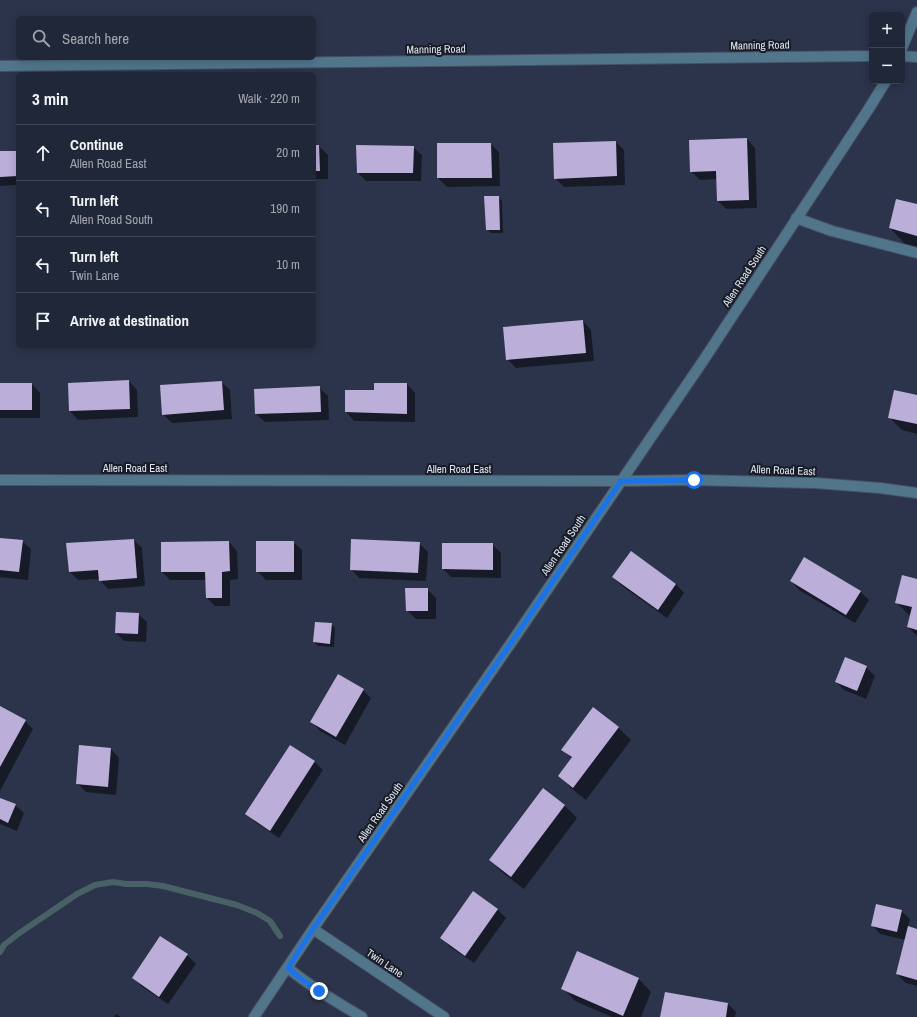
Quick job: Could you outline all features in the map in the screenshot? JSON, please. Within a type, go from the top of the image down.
[{"type":"street","points":[[905,41],[917,12]]},
{"type":"street","name":"Manning Road","points":[[0,66],[869,56]]},
{"type":"street","points":[[905,56],[917,57]]},
{"type":"street","name":"Allen Road South","points":[[254,1017],[703,361],[884,84]]},
{"type":"street","points":[[796,218],[832,231],[917,253]]},
{"type":"street","name":"Allen Road East","points":[[0,480],[694,480],[816,483],[880,488],[917,493]]},
{"type":"street","name":"Twin Lane","points":[[313,929],[444,1017]]},
{"type":"street","points":[[288,968],[319,991],[362,1017]]},
{"type":"building","points":[[747,138],[749,200],[717,201],[716,171],[690,172],[689,140]]},
{"type":"building","points":[[616,141],[617,176],[554,179],[553,143]]},
{"type":"building","points":[[437,143],[491,143],[492,178],[437,178]]},
{"type":"building","points":[[316,145],[319,145],[320,171],[316,171]]},
{"type":"building","points":[[356,145],[414,146],[413,173],[357,173]]},
{"type":"building","points":[[0,151],[16,151],[16,176],[0,177]]},
{"type":"building","points":[[484,196],[499,196],[500,230],[486,230]]},
{"type":"building","points":[[896,199],[917,204],[917,236],[889,228]]},
{"type":"building","points":[[583,320],[586,353],[506,360],[503,327]]},
{"type":"building","points":[[129,380],[130,409],[69,411],[68,383]]},
{"type":"building","points":[[222,381],[224,410],[162,415],[160,385]]},
{"type":"building","points":[[0,383],[32,383],[32,410],[0,410]]},
{"type":"building","points":[[374,383],[407,383],[407,414],[345,412],[345,390],[374,390]]},
{"type":"building","points":[[320,386],[321,412],[255,414],[254,389]]},
{"type":"building","points":[[894,390],[917,395],[917,424],[888,418]]},
{"type":"building","points":[[0,538],[23,540],[19,572],[0,570]]},
{"type":"building","points":[[134,539],[137,578],[99,581],[98,570],[69,572],[66,543]]},
{"type":"building","points":[[351,539],[420,542],[418,573],[350,570]]},
{"type":"building","points":[[229,541],[230,571],[222,572],[222,598],[206,598],[205,572],[161,572],[161,542]]},
{"type":"building","points":[[256,541],[294,541],[294,572],[256,572]]},
{"type":"building","points":[[442,543],[493,543],[493,570],[442,569]]},
{"type":"building","points":[[631,551],[676,584],[658,610],[612,577]]},
{"type":"building","points":[[804,557],[861,591],[846,615],[790,581]]},
{"type":"building","points":[[902,575],[917,579],[917,630],[907,627],[912,607],[895,603]]},
{"type":"building","points":[[405,588],[428,588],[428,611],[406,611]]},
{"type":"building","points":[[116,612],[139,613],[138,634],[115,633]]},
{"type":"building","points":[[315,622],[332,623],[330,644],[313,642]]},
{"type":"building","points":[[845,657],[867,666],[857,691],[835,682]]},
{"type":"building","points":[[338,674],[364,689],[336,737],[310,722]]},
{"type":"building","points":[[0,706],[26,720],[0,767]]},
{"type":"building","points":[[593,707],[619,727],[573,788],[558,776],[572,757],[561,750]]},
{"type":"building","points":[[79,745],[111,748],[108,787],[76,784]]},
{"type":"building","points":[[290,745],[315,761],[270,831],[245,814]]},
{"type":"building","points":[[543,788],[565,805],[511,877],[489,860]]},
{"type":"building","points":[[0,798],[16,804],[8,823],[0,819]]},
{"type":"building","points":[[473,891],[498,909],[465,956],[440,938]]},
{"type":"building","points":[[876,904],[902,910],[897,932],[871,926]]},
{"type":"building","points":[[908,926],[917,929],[917,980],[896,974]]},
{"type":"building","points":[[160,936],[188,954],[159,997],[132,978]]},
{"type":"building","points":[[577,951],[639,978],[623,1016],[561,989]]},
{"type":"building","points":[[665,992],[728,1003],[726,1017],[660,1017]]},
{"type":"waterway","points":[[0,952],[4,945],[18,934],[77,894],[95,885],[113,882],[163,886],[237,905],[257,913],[270,921],[280,936]]},
{"type":"route","points":[[319,991],[288,968],[313,929],[621,481],[694,480]]}]
